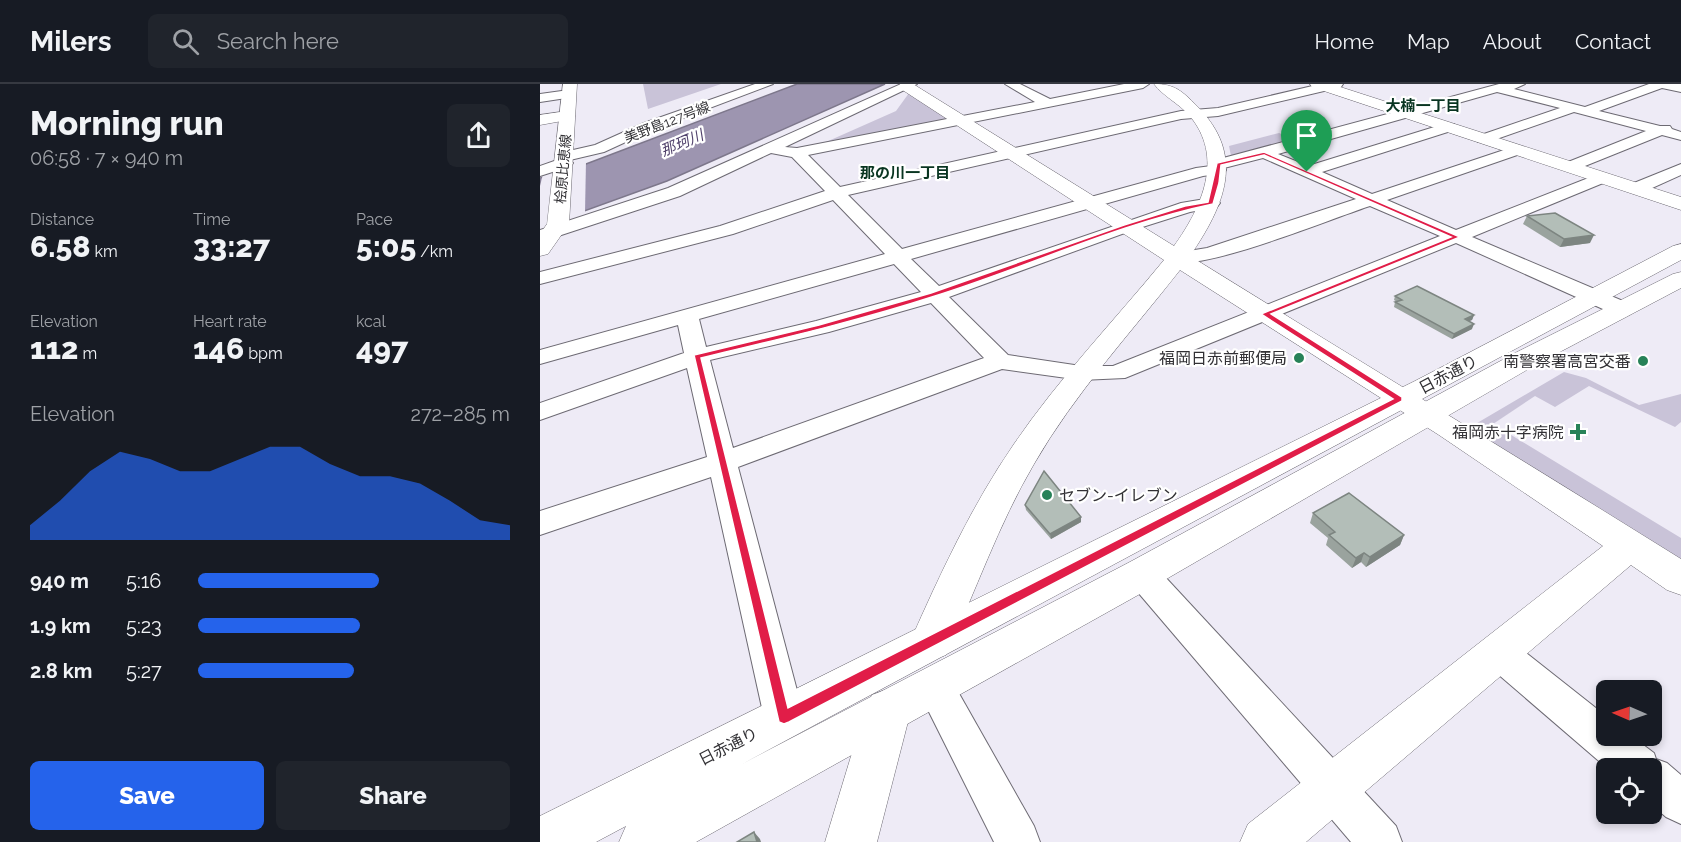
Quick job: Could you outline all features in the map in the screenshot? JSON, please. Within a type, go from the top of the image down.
[{"type":"street","name":"美野島127号線","points":[[540,171],[599,149],[649,126],[767,84]]},
{"type":"street","points":[[1012,84],[1048,103]]},
{"type":"street","points":[[768,149],[798,153],[1143,84]]},
{"type":"street","points":[[931,642],[960,569],[1010,476],[1081,373],[1177,258],[1210,203],[1218,167],[1210,134],[1197,113],[1161,84]]},
{"type":"street","points":[[540,357],[1218,167],[1406,113],[1490,86],[1519,84]]},
{"type":"street","points":[[1483,139],[1661,84],[1681,88]]},
{"type":"street","points":[[540,249],[551,230],[674,192],[908,85],[960,121],[1013,152],[1126,226],[1413,406],[1681,579]]},
{"type":"street","points":[[540,278],[746,225],[836,193],[1013,152],[1197,113],[1218,112],[1327,85],[1681,204]]},
{"type":"street","points":[[1490,86],[1681,135]]},
{"type":"street","name":"桧原比恵線","points":[[551,230],[565,162],[569,89]]},
{"type":"street","points":[[540,98],[569,89]]},
{"type":"street","points":[[540,120],[567,116]]},
{"type":"street","points":[[1569,167],[1681,122]]},
{"type":"street","points":[[1307,172],[1449,127]]},
{"type":"street","points":[[1177,258],[1210,255],[1518,150]]},
{"type":"street","points":[[798,153],[1000,361]]},
{"type":"street","points":[[1264,153],[1607,303]]},
{"type":"street","points":[[1635,189],[1681,169]]},
{"type":"street","points":[[540,523],[721,463],[1000,361],[1081,373],[1116,373],[1602,178]]},
{"type":"street","points":[[540,412],[697,356],[821,327],[934,295],[1126,226],[1187,207],[1210,203]]},
{"type":"street","name":"日赤通り","points":[[543,842],[931,642],[1413,406],[1607,303],[1681,252]]},
{"type":"street","name":"日赤通り","points":[[1607,303],[1681,279]]},
{"type":"street","points":[[687,316],[784,717]]},
{"type":"street","name":"日赤通り","points":[[645,842],[1142,574],[1413,406]]},
{"type":"street","points":[[1266,842],[1629,546]]},
{"type":"street","points":[[1142,574],[1380,842]]},
{"type":"street","points":[[1498,652],[1627,758]]},
{"type":"street","points":[[935,686],[1017,842]]},
{"type":"street","points":[[851,842],[888,710]]},
{"type":"street","points":[[1662,786],[1681,802]]},
{"type":"shaded area","points":[[643,84],[721,84],[648,109]]},
{"type":"shaded area","points":[[909,93],[949,119],[817,146],[896,111]]},
{"type":"shaded area","points":[[1279,133],[1300,142],[1232,161],[1229,146]]},
{"type":"shaded area","points":[[1564,372],[1586,378],[1639,405],[1681,394],[1681,422],[1675,427],[1589,386],[1555,407],[1535,396],[1493,424],[1681,538],[1681,566],[1477,437],[1472,426]]},
{"type":"water","name":"那珂川","points":[[797,84],[885,84],[667,181],[540,227],[540,178],[586,164]]},
{"type":"pier","points":[[586,161],[585,212],[540,230],[540,186],[543,174]]},
{"type":"building","points":[[1555,213],[1594,235],[1564,239],[1527,216]]},
{"type":"building","points":[[1417,286],[1474,315],[1465,319],[1474,324],[1454,334],[1395,302],[1402,300],[1395,296]]},
{"type":"building","name":"セブン-イレブン","points":[[1044,471],[1081,517],[1050,534],[1025,505]]},
{"type":"building","points":[[1349,493],[1404,535],[1370,557],[1364,553],[1356,558],[1329,535],[1335,532],[1313,513]]},
{"type":"building","points":[[754,832],[757,842],[737,842]]},
{"type":"place","name":"福岡日赤前郵便局","points":[[1299,358]]},
{"type":"place","name":"南警察署高宮交番","points":[[1643,361]]},
{"type":"place","name":"福岡赤十字病院","points":[[1578,432]]},
{"type":"place","name":"セブン-イレブン","points":[[1047,495]]},
{"type":"district","name":"大楠一丁目","points":[[1423,106]]},
{"type":"district","name":"那の川一丁目","points":[[905,173]]},
{"type":"route","points":[[1264,153],[1307,172],[1456,237],[1265,314],[1399,399],[784,717],[697,356],[821,327],[934,295],[1126,226],[1187,207],[1210,203],[1217,183],[1218,164],[1264,153]]}]
